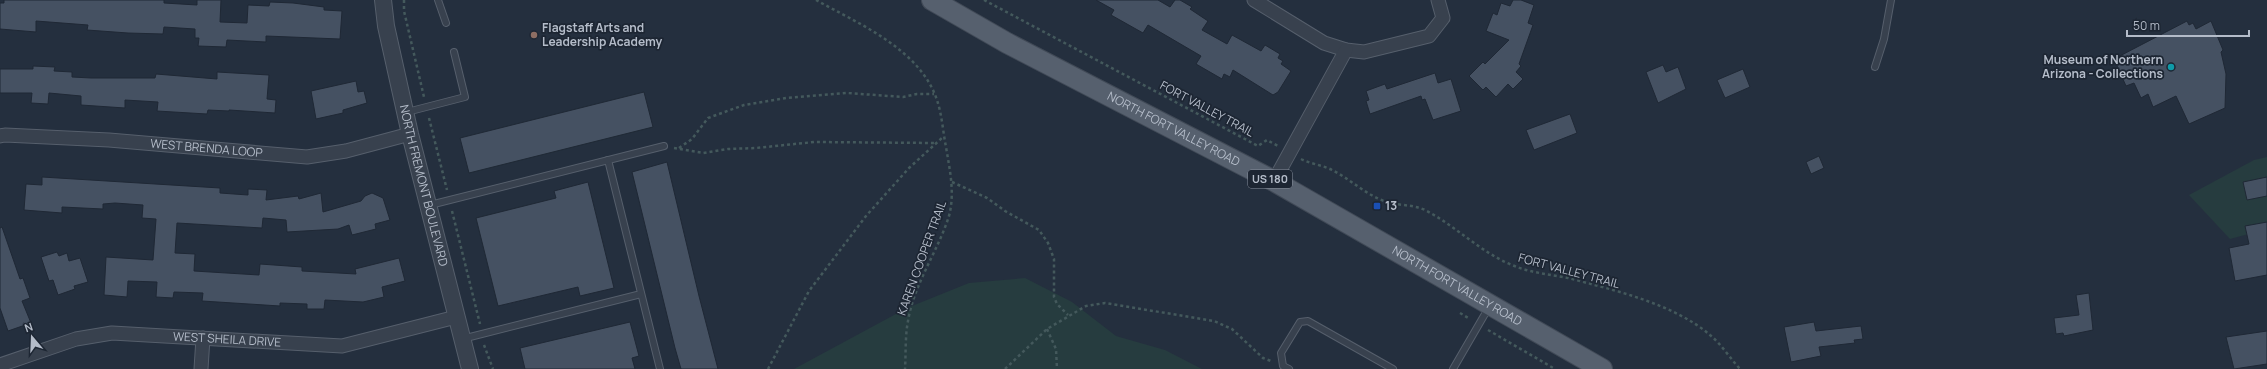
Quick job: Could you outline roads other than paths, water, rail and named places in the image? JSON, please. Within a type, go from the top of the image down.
[{"type":"main road","name":"NORTH FORT VALLEY ROAD","points":[[932,0],[1007,43],[1274,181],[1602,369]]},
{"type":"street","name":"NORTH FREMONT BOULEVARD","points":[[383,0],[386,26],[405,113],[470,369]]},
{"type":"street","points":[[1254,0],[1324,43],[1346,50],[1364,52],[1429,36],[1443,18],[1438,0]]},
{"type":"street","points":[[1274,181],[1346,50]]},
{"type":"street","name":"WEST BRENDA LOOP","points":[[0,136],[109,140],[307,157],[346,151],[410,134]]},
{"type":"street","name":"WEST SHEILA DRIVE","points":[[0,365],[76,339],[112,333],[342,346],[456,317]]},
{"type":"street","points":[[201,369],[203,338]]},
{"type":"lane","points":[[438,0],[446,23]]},
{"type":"lane","points":[[1875,67],[1884,39],[1891,0]]},
{"type":"lane","points":[[405,113],[465,97],[454,52]]},
{"type":"lane","points":[[428,206],[664,146]]},
{"type":"lane","points":[[608,160],[660,369]]},
{"type":"lane","points":[[462,339],[641,294]]},
{"type":"lane","points":[[1453,369],[1490,304]]},
{"type":"lane","points":[[1289,369],[1283,366],[1281,353],[1300,322],[1308,321],[1393,369]]},
{"type":"place","name":"Flagstaff Arts and Leadership Academy","points":[[534,35]]},
{"type":"place","name":"Museum of Northern Arizona - Collections","points":[[2171,67]]},
{"type":"place","name":"13","points":[[1377,206]]}]
